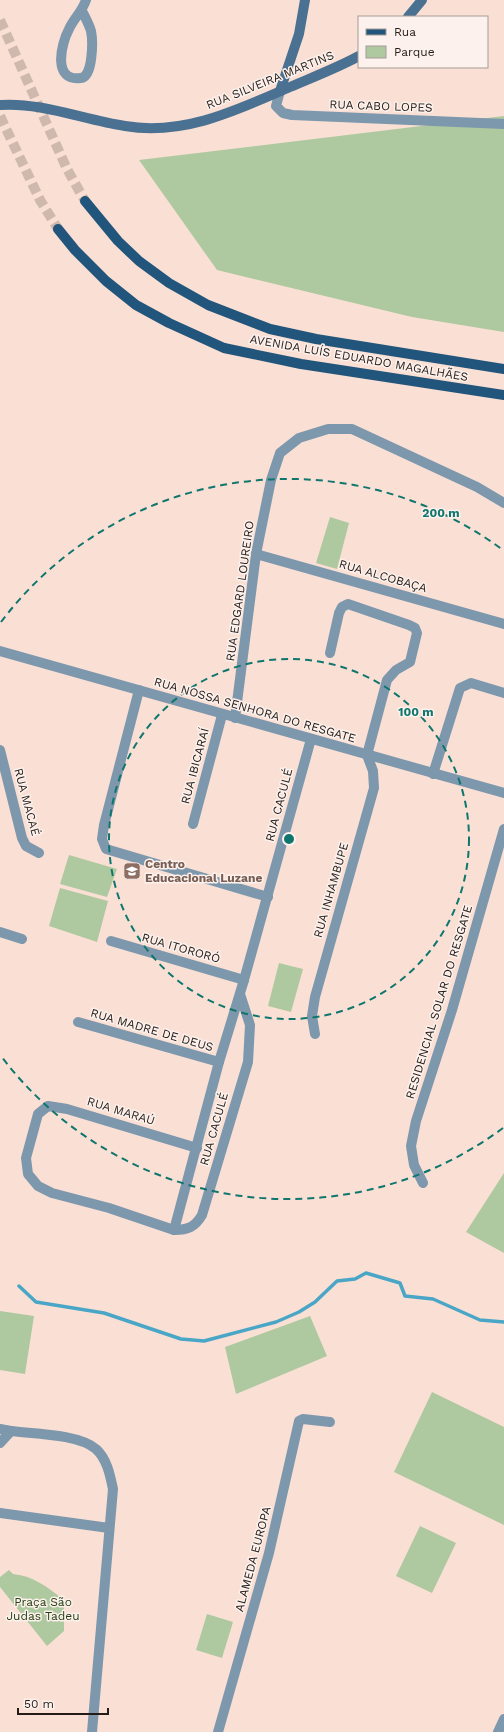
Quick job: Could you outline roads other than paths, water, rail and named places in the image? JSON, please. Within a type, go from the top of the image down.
[{"type":"main road","points":[[280,91],[299,34],[305,0]]},
{"type":"main road","points":[[409,16],[422,0]]},
{"type":"main road","name":"RUA SILVEIRA MARTINS","points":[[0,105],[29,106],[124,126],[159,129],[206,120],[280,91],[358,56]]},
{"type":"main road","name":"AVENIDA LUÍS EDUARDO MAGALHÃES","points":[[84,201],[118,241],[139,261],[168,283],[208,305],[270,329],[316,339],[504,369]]},
{"type":"main road","name":"AVENIDA LUÍS EDUARDO MAGALHÃES","points":[[58,229],[75,250],[106,281],[136,305],[169,323],[224,348],[301,364],[504,396]]},
{"type":"street","points":[[82,11],[92,38],[89,69],[87,75],[82,78],[71,78],[66,76],[62,71],[63,48],[70,27],[82,11],[86,0]]},
{"type":"street","name":"RUA CABO LOPES","points":[[280,91],[276,106],[283,113],[292,115],[504,124]]},
{"type":"street","name":"RUA EDGARD LOUREIRO","points":[[235,718],[256,554],[271,480],[280,453],[299,438],[328,429],[352,429],[477,487],[504,503]]},
{"type":"street","name":"RUA ALCOBAÇA","points":[[256,554],[504,624]]},
{"type":"street","points":[[330,653],[339,612],[342,607],[348,604],[409,625],[415,628],[418,633],[410,662],[396,670],[387,680],[367,755]]},
{"type":"street","name":"RUA NOSSA SENHORA DO RESGATE","points":[[0,651],[222,715],[504,793]]},
{"type":"street","points":[[433,774],[460,688],[471,683],[504,693]]},
{"type":"street","points":[[139,690],[104,825],[103,844],[106,849],[268,897]]},
{"type":"street","name":"RUA IBICARAÍ","points":[[193,824],[222,715]]},
{"type":"street","name":"RUA CACULÉ","points":[[174,1230],[219,1062],[268,897],[311,739]]},
{"type":"street","name":"RUA MACAÉ","points":[[0,750],[22,838],[26,846],[39,853]]},
{"type":"street","name":"RUA INHAMBUPE","points":[[315,1034],[312,1016],[315,997],[374,788],[373,771],[367,755]]},
{"type":"street","name":"RESIDENCIAL SOLAR DO RESGATE","points":[[423,1183],[414,1165],[411,1146],[416,1121],[452,1010],[504,829]]},
{"type":"street","points":[[0,932],[22,939]]},
{"type":"street","name":"RUA ITORORÓ","points":[[111,940],[244,980]]},
{"type":"street","name":"RUA CACULÉ","points":[[38,1114],[26,1158],[28,1174],[38,1186],[52,1193],[109,1208],[174,1230],[192,1228],[202,1215],[248,1062],[250,1025],[240,994]]},
{"type":"street","name":"RUA MADRE DE DEUS","points":[[78,1022],[219,1062]]},
{"type":"street","name":"RUA MARAÚ","points":[[38,1114],[48,1106],[66,1108],[197,1148]]},
{"type":"street","name":"ALAMEDA EUROPA","points":[[218,1732],[269,1553],[299,1421],[303,1418],[330,1422]]},
{"type":"street","points":[[0,1429],[76,1440],[96,1449],[107,1466],[113,1489],[92,1732]]},
{"type":"street","points":[[0,1443],[11,1431]]},
{"type":"street","points":[[0,1512],[109,1528]]},
{"type":"waterway","points":[[19,1286],[36,1302],[104,1313],[181,1339],[204,1341],[276,1322],[299,1312],[315,1302],[337,1281],[355,1279],[366,1273],[400,1283],[405,1296],[433,1299],[480,1320],[504,1322]]},
{"type":"tunnel","points":[[0,20],[67,169],[85,201]]},
{"type":"tunnel","points":[[0,116],[40,200],[58,229]]},
{"type":"place","name":"Centro Educacional Luzane","points":[[132,871]]},
{"type":"park label","name":"Praça São Judas Tadeu","points":[[43,1609]]}]
